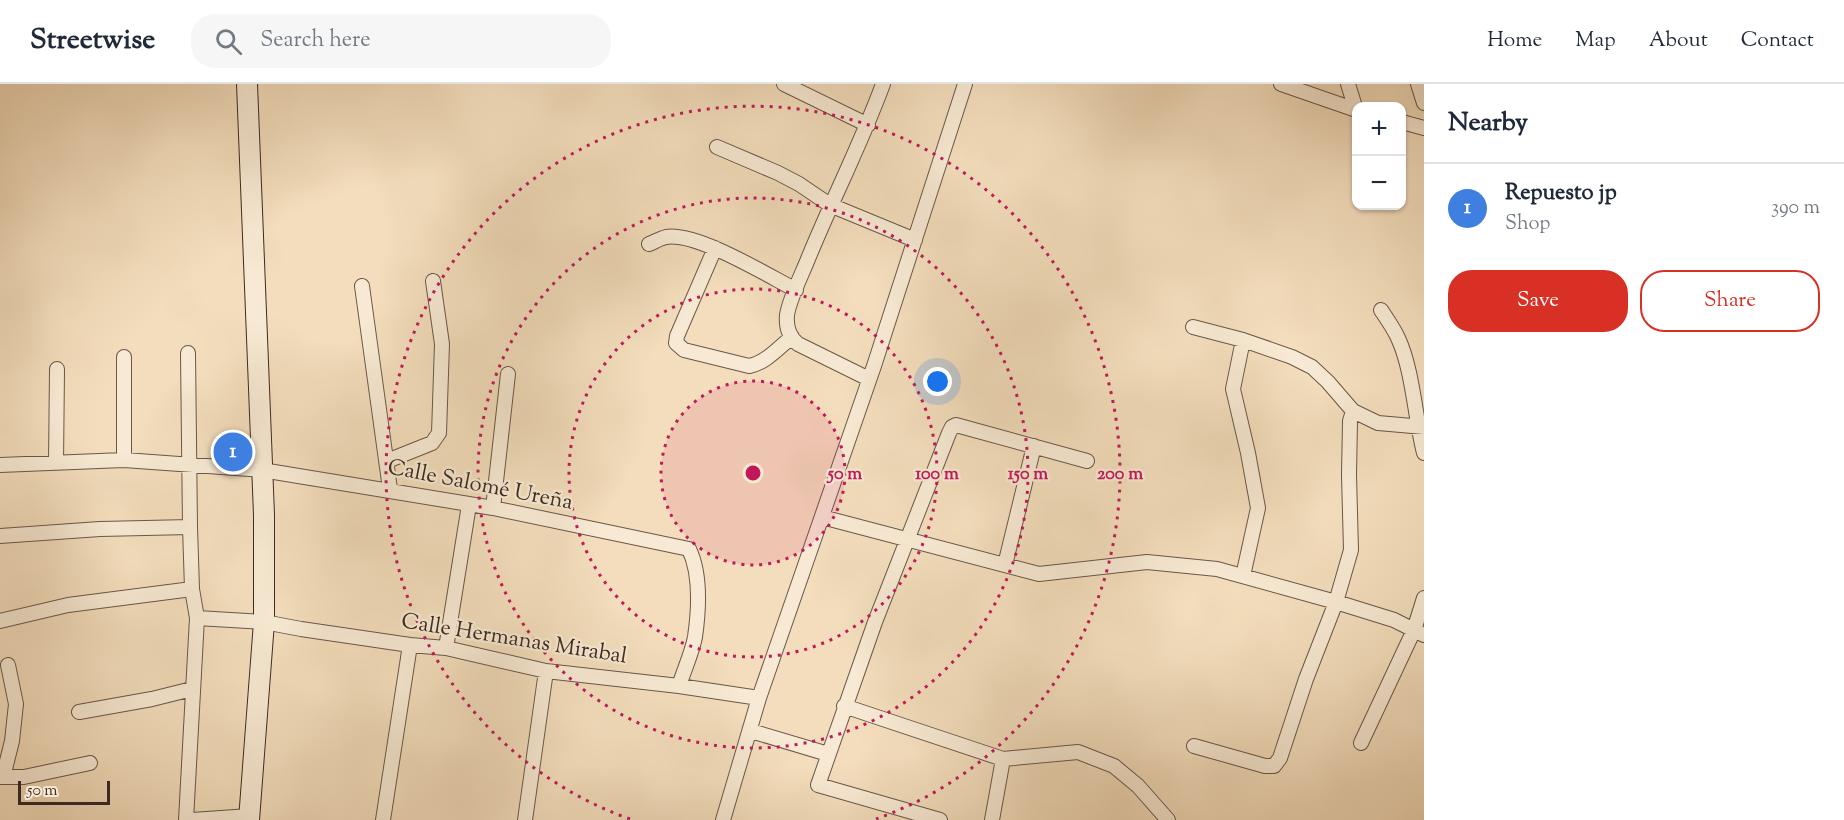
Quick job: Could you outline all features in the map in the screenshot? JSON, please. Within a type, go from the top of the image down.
[{"type":"street","points":[[192,820],[249,818],[264,622],[264,515],[247,84]]},
{"type":"street","points":[[784,84],[868,125]]},
{"type":"street","points":[[869,379],[798,344],[787,326],[787,312],[830,205],[868,125],[883,84]]},
{"type":"street","points":[[723,820],[759,698],[869,379],[965,84]]},
{"type":"street","points":[[1281,84],[1352,109]]},
{"type":"street","points":[[1348,84],[1354,102]]},
{"type":"street","points":[[1418,84],[1424,103]]},
{"type":"street","points":[[1406,123],[1424,128]]},
{"type":"street","points":[[717,147],[778,173],[830,205],[915,240]]},
{"type":"street","points":[[649,244],[666,237],[681,238],[715,248],[796,290]]},
{"type":"street","points":[[715,248],[677,336],[676,343],[679,348],[750,366],[767,358],[792,337]]},
{"type":"street","points":[[387,461],[432,443],[439,434],[442,344],[434,281]]},
{"type":"street","points":[[362,286],[390,489]]},
{"type":"street","points":[[1381,310],[1398,339],[1421,427],[1424,453]]},
{"type":"street","points":[[1193,327],[1243,340],[1293,357],[1312,367],[1353,411],[1378,423],[1421,427]]},
{"type":"street","points":[[1243,340],[1233,389],[1258,508],[1243,576]]},
{"type":"street","points":[[186,820],[197,618],[192,589],[188,353]]},
{"type":"street","points":[[124,357],[124,459]]},
{"type":"street","points":[[56,463],[57,369]]},
{"type":"street","points":[[493,508],[508,374]]},
{"type":"street","points":[[1194,746],[1265,766],[1274,766],[1280,758],[1306,678],[1336,602],[1351,550],[1349,475],[1350,421],[1353,411]]},
{"type":"street","points":[[940,820],[818,785],[844,706],[952,427],[956,424],[1087,461]]},
{"type":"street","points":[[1005,565],[1035,446]]},
{"type":"street","name":"Calle Salomé Ureña","points":[[0,465],[124,459],[262,470],[390,489],[493,508],[689,549],[693,556],[698,584],[695,638],[679,686]]},
{"type":"street","points":[[446,648],[469,505]]},
{"type":"street","points":[[822,517],[1039,574],[1147,562],[1217,569],[1394,620],[1419,632]]},
{"type":"street","points":[[0,536],[100,529],[190,527]]},
{"type":"street","points":[[0,621],[68,605],[192,589]]},
{"type":"street","points":[[1361,743],[1419,632],[1424,598]]},
{"type":"street","name":"Calle Hermanas Mirabal","points":[[197,618],[264,622],[410,645],[446,648],[546,670],[759,698]]},
{"type":"street","points":[[383,820],[410,645]]},
{"type":"street","points":[[8,665],[16,704],[12,741],[2,777],[24,777],[90,764]]},
{"type":"street","points":[[525,820],[546,670]]},
{"type":"street","points":[[79,712],[152,699],[192,689]]},
{"type":"street","points":[[844,706],[1003,759],[1078,752],[1114,766],[1138,786],[1168,820]]},
{"type":"street","points":[[751,731],[828,754]]},
{"type":"street","points":[[992,820],[1003,759]]},
{"type":"place","name":"Repuesto jp","points":[[233,452]]}]
